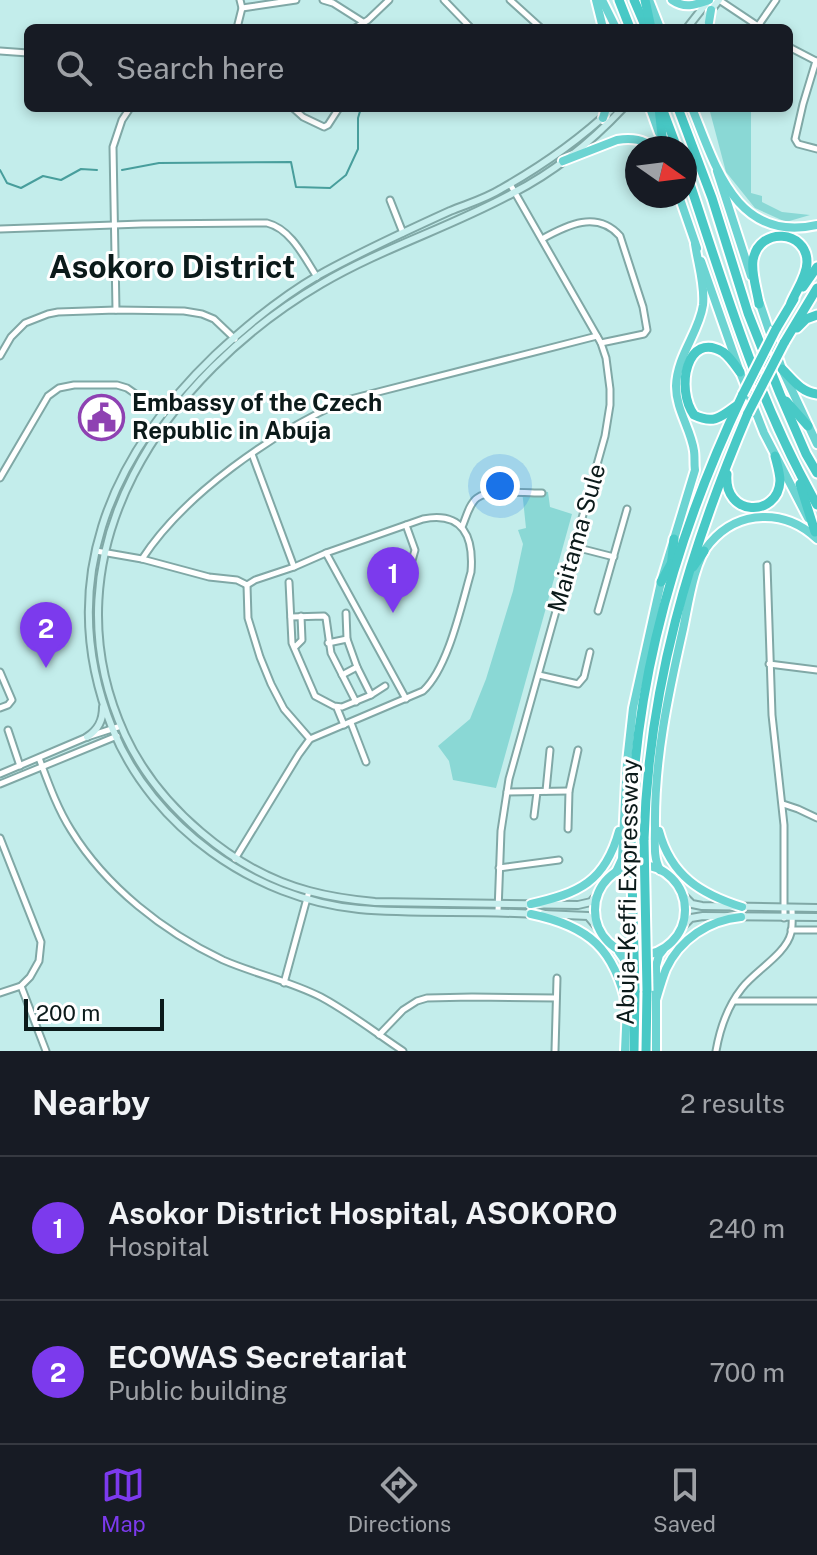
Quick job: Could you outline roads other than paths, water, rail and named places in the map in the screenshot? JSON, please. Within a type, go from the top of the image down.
[{"type":"highway","points":[[599,0],[602,24]]},
{"type":"highway","points":[[599,0],[614,24]]},
{"type":"highway","points":[[619,0],[628,24]]},
{"type":"highway","points":[[634,0],[647,24]]},
{"type":"highway","points":[[647,0],[649,24]]},
{"type":"highway","points":[[647,0],[658,24]]},
{"type":"highway","points":[[672,0],[687,6],[710,3],[708,24]]},
{"type":"highway","points":[[651,112],[658,136]]},
{"type":"highway","points":[[661,112],[661,136]]},
{"type":"highway","points":[[663,112],[673,136]]},
{"type":"highway","points":[[680,112],[712,198],[748,313],[780,394],[817,473]]},
{"type":"highway","points":[[694,112],[717,171],[782,369],[817,444]]},
{"type":"highway","points":[[700,112],[703,134]]},
{"type":"highway","points":[[563,161],[625,139]]},
{"type":"highway","points":[[717,171],[735,199],[754,218],[788,229],[817,225]]},
{"type":"highway","points":[[697,205],[746,352],[768,407],[817,505]]},
{"type":"highway","points":[[683,208],[764,433],[816,535]]},
{"type":"highway","points":[[759,304],[753,262],[759,245],[776,236],[795,240],[806,255],[806,269],[791,303]]},
{"type":"highway","points":[[666,581],[695,470],[694,450],[681,413],[676,385],[680,362],[699,321],[703,304],[695,244]]},
{"type":"highway","points":[[791,303],[817,267]]},
{"type":"highway","name":"Abuja-Keffi Expressway","points":[[646,1051],[644,840],[648,764],[671,636],[732,450],[785,341],[817,288]]},
{"type":"highway","name":"Abuja-Keffi Expressway","points":[[616,872],[622,859],[633,708],[666,581],[678,543],[719,443],[791,303]]},
{"type":"highway","points":[[785,341],[803,321],[817,315]]},
{"type":"highway","points":[[738,404],[714,419],[694,415],[685,399],[684,378],[690,358],[704,349],[723,353],[740,372]]},
{"type":"highway","points":[[782,369],[799,386],[817,394]]},
{"type":"highway","points":[[780,394],[808,426]]},
{"type":"highway","points":[[732,450],[726,476],[728,493],[740,505],[748,507],[761,506],[775,496],[780,478],[775,456]]},
{"type":"highway","points":[[795,465],[816,535]]},
{"type":"highway","points":[[690,579],[699,551],[736,522],[760,515],[788,520],[816,535]]},
{"type":"highway","name":"Abuja-Keffi Expressway","points":[[660,870],[656,855],[654,796],[663,726],[690,579]]},
{"type":"highway","name":"Abuja-Keffi Expressway","points":[[634,1051],[633,793],[644,698],[666,581]]},
{"type":"highway","points":[[654,796],[659,834],[674,865],[701,890],[742,907]]},
{"type":"highway","points":[[531,909],[571,893],[599,872],[613,849],[624,811]]},
{"type":"highway","points":[[637,865],[660,870],[672,879],[681,893],[685,909],[681,928],[667,947],[653,954],[638,956],[616,949],[605,940],[598,928],[595,914],[598,894],[616,872],[637,865]]},
{"type":"highway","points":[[531,909],[578,929],[595,942],[616,971],[627,1008]]},
{"type":"highway","points":[[656,1000],[666,969],[683,945],[699,930],[726,918],[741,917]]},
{"type":"highway","name":"Abuja-Keffi Expressway","points":[[656,1051],[656,966],[659,955],[667,947]]},
{"type":"highway","name":"Abuja-Keffi Expressway","points":[[616,949],[626,962],[625,1051]]},
{"type":"main road","points":[[691,24],[710,3],[719,0]]},
{"type":"main road","points":[[699,24],[710,3]]},
{"type":"main road","points":[[598,928],[591,918],[583,915],[531,909],[351,899],[309,891],[234,862],[171,803],[146,772],[123,730],[108,686],[99,640],[98,590],[104,552],[130,479],[169,418],[212,368],[278,312],[321,284],[360,263],[515,193],[594,137],[619,112]]},
{"type":"main road","points":[[498,908],[430,912],[357,909],[306,899],[264,883],[190,834],[138,776],[114,733],[97,680],[90,635],[90,581],[107,512],[122,475],[142,440],[199,370],[234,337],[270,307],[317,276],[355,255],[510,184],[566,148],[604,113]]},
{"type":"main road","points":[[87,737],[98,728],[103,703]]},
{"type":"main road","points":[[681,893],[697,905],[817,908]]},
{"type":"main road","points":[[531,909],[586,904],[598,894]]},
{"type":"main road","points":[[681,928],[687,920],[715,915],[817,917]]},
{"type":"street","points":[[238,24],[242,8],[240,0]]},
{"type":"street","points":[[242,8],[296,0]]},
{"type":"street","points":[[323,0],[343,8],[363,22]]},
{"type":"street","points":[[360,24],[389,0]]},
{"type":"street","points":[[444,0],[467,24]]},
{"type":"street","points":[[510,0],[537,24]]},
{"type":"street","points":[[719,0],[755,24]]},
{"type":"street","points":[[761,24],[776,0]]},
{"type":"street","points":[[793,49],[817,61],[795,139],[798,144],[817,149]]},
{"type":"street","points":[[0,51],[24,53]]},
{"type":"street","points":[[116,310],[113,147],[127,112]]},
{"type":"street","points":[[297,112],[324,127],[336,112]]},
{"type":"street","name":"Maitama Sule","points":[[498,908],[502,822],[507,792],[575,547],[610,405],[609,373],[601,343],[510,184]]},
{"type":"street","points":[[390,200],[403,234]]},
{"type":"street","points":[[542,239],[587,221],[612,227],[620,236],[643,307],[647,330],[644,334],[601,343]]},
{"type":"street","points":[[0,229],[267,223],[288,235],[321,284]]},
{"type":"street","points":[[0,356],[11,337],[25,323],[58,312],[116,310],[202,314],[214,319],[240,344]]},
{"type":"street","points":[[142,559],[156,539],[194,499],[277,436],[343,401],[597,336]]},
{"type":"street","points":[[0,478],[48,396],[59,388],[74,385],[122,386],[169,418]]},
{"type":"street","points":[[252,454],[294,567]]},
{"type":"street","points":[[462,527],[471,505],[478,497],[490,493],[542,493]]},
{"type":"street","points":[[598,611],[627,509]]},
{"type":"street","points":[[96,551],[142,559],[209,577],[237,580],[247,585],[326,553],[438,516],[462,527],[467,534],[472,558],[471,572],[444,659],[432,683],[406,699],[310,739],[234,862]]},
{"type":"street","points":[[406,525],[415,550],[411,564]]},
{"type":"street","points":[[575,547],[614,557]]},
{"type":"street","points":[[326,553],[406,699]]},
{"type":"street","points":[[716,1051],[720,1031],[733,1001],[783,948],[791,930],[783,804],[772,715],[767,565]]},
{"type":"street","points":[[289,582],[292,643],[315,696],[337,708],[366,762]]},
{"type":"street","points":[[247,585],[248,618],[271,684],[284,709],[310,739]]},
{"type":"street","points":[[346,613],[347,639],[371,695]]},
{"type":"street","points":[[295,647],[302,640],[301,616]]},
{"type":"street","points":[[291,617],[326,618],[331,653],[356,702]]},
{"type":"street","points":[[328,643],[347,639]]},
{"type":"street","points":[[539,675],[578,684],[584,677],[590,652]]},
{"type":"street","points":[[769,664],[817,670]]},
{"type":"street","points":[[342,675],[357,667]]},
{"type":"street","points":[[0,672],[12,698],[11,702],[0,708]]},
{"type":"street","points":[[337,708],[356,702],[385,686]]},
{"type":"street","points":[[8,730],[20,766]]},
{"type":"street","points":[[0,784],[123,730]]},
{"type":"street","points":[[0,774],[87,737],[114,733]]},
{"type":"street","points":[[546,791],[550,750]]},
{"type":"street","points":[[568,829],[569,791],[578,750]]},
{"type":"street","points":[[39,758],[62,814],[86,852],[112,882],[158,921],[225,961],[328,1001],[403,1051]]},
{"type":"street","points":[[507,792],[569,791]]},
{"type":"street","points":[[534,816],[537,792]]},
{"type":"street","points":[[783,804],[817,818]]},
{"type":"street","points":[[0,838],[41,942],[41,955],[30,977],[21,986],[0,993]]},
{"type":"street","points":[[499,868],[559,860]]},
{"type":"street","points":[[284,983],[309,891]]},
{"type":"street","points":[[791,930],[817,930]]},
{"type":"street","points":[[555,1051],[557,978]]},
{"type":"street","points":[[21,986],[46,1051]]},
{"type":"street","points":[[379,1035],[403,1010],[427,998],[556,998]]},
{"type":"street","points":[[733,1001],[817,1001]]},
{"type":"waterway","points":[[122,170],[159,163],[291,162],[296,187],[330,188],[346,175],[358,149],[360,112]]},
{"type":"waterway","points":[[0,170],[7,183],[21,188],[43,176],[61,180],[81,169],[97,170]]},
{"type":"place","name":"Embassy of the Czech Republic in Abuja","points":[[101,417]]},
{"type":"place","name":"Asokor District Hospital, ASOKORO","points":[[393,613]]},
{"type":"place","name":"ECOWAS Secretariat","points":[[46,668]]},
{"type":"district","name":"Asokoro District","points":[[172,267]]}]
